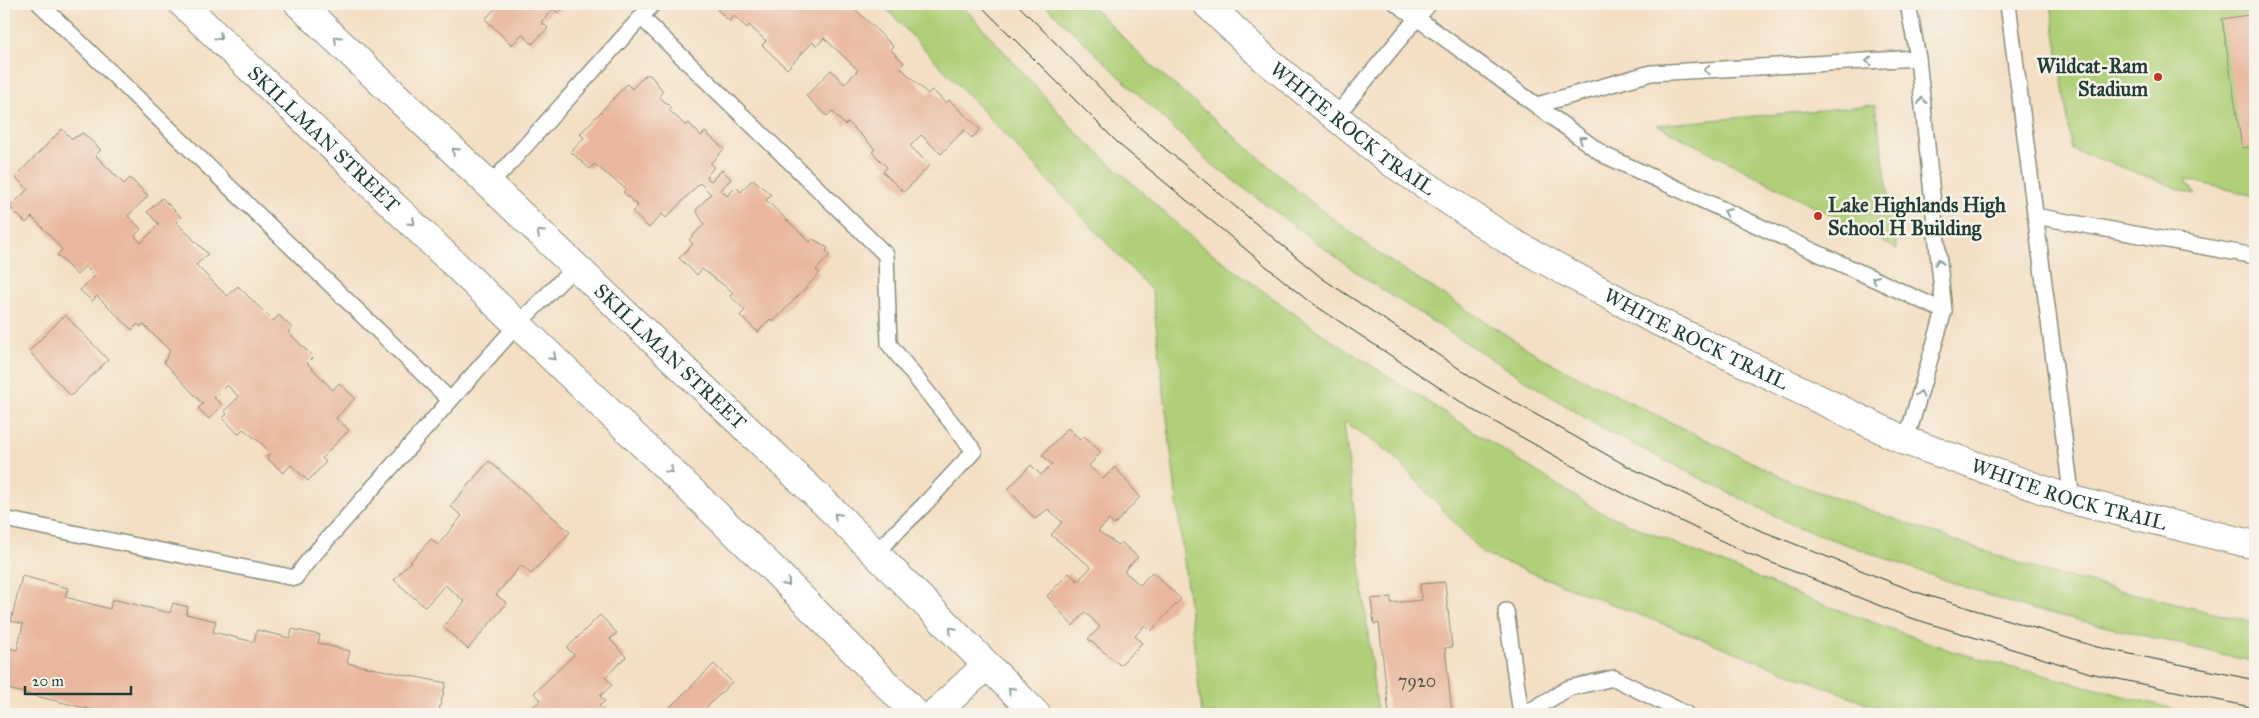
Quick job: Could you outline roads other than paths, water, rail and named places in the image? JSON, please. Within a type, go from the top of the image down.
[{"type":"main road","name":"SKILLMAN STREET","points":[[184,4],[772,568],[916,714]]},
{"type":"main road","name":"SKILLMAN STREET","points":[[299,4],[875,554],[1036,714]]},
{"type":"main road","name":"WHITE ROCK TRAIL","points":[[1207,4],[1265,59],[1391,162],[1511,242],[1653,320],[1906,441],[2072,500],[2255,545]]},
{"type":"main road","points":[[934,714],[987,665]]},
{"type":"lane","points":[[40,4],[450,400]]},
{"type":"lane","points":[[490,185],[653,4]]},
{"type":"lane","points":[[1397,4],[1604,155],[1944,311]]},
{"type":"lane","points":[[1336,116],[1429,4]]},
{"type":"lane","points":[[1906,441],[1944,311],[1918,58],[1908,4]]},
{"type":"lane","points":[[2008,4],[2072,500]]},
{"type":"lane","points":[[641,17],[886,255],[889,344],[974,451],[875,554]]},
{"type":"lane","points":[[1537,105],[1651,73],[1918,58]]},
{"type":"lane","points":[[2035,216],[2255,256]]},
{"type":"lane","points":[[4,519],[295,578],[518,324],[575,266]]},
{"type":"lane","points":[[1506,611],[1523,714],[1569,688],[1614,678],[1686,714]]},
{"type":"tram line","points":[[979,4],[1121,146],[1307,300],[1470,408],[1612,488],[1747,553],[1908,617],[2090,673],[2255,708]]},
{"type":"tram line","points":[[1017,4],[1139,127],[1323,279],[1484,385],[1625,465],[1757,529],[1916,592],[2097,647],[2255,680]]},
{"type":"place","name":"Wildcat-Ram Stadium","points":[[2158,77]]},
{"type":"place","name":"Lake Highlands High School H Building","points":[[1818,216]]}]
